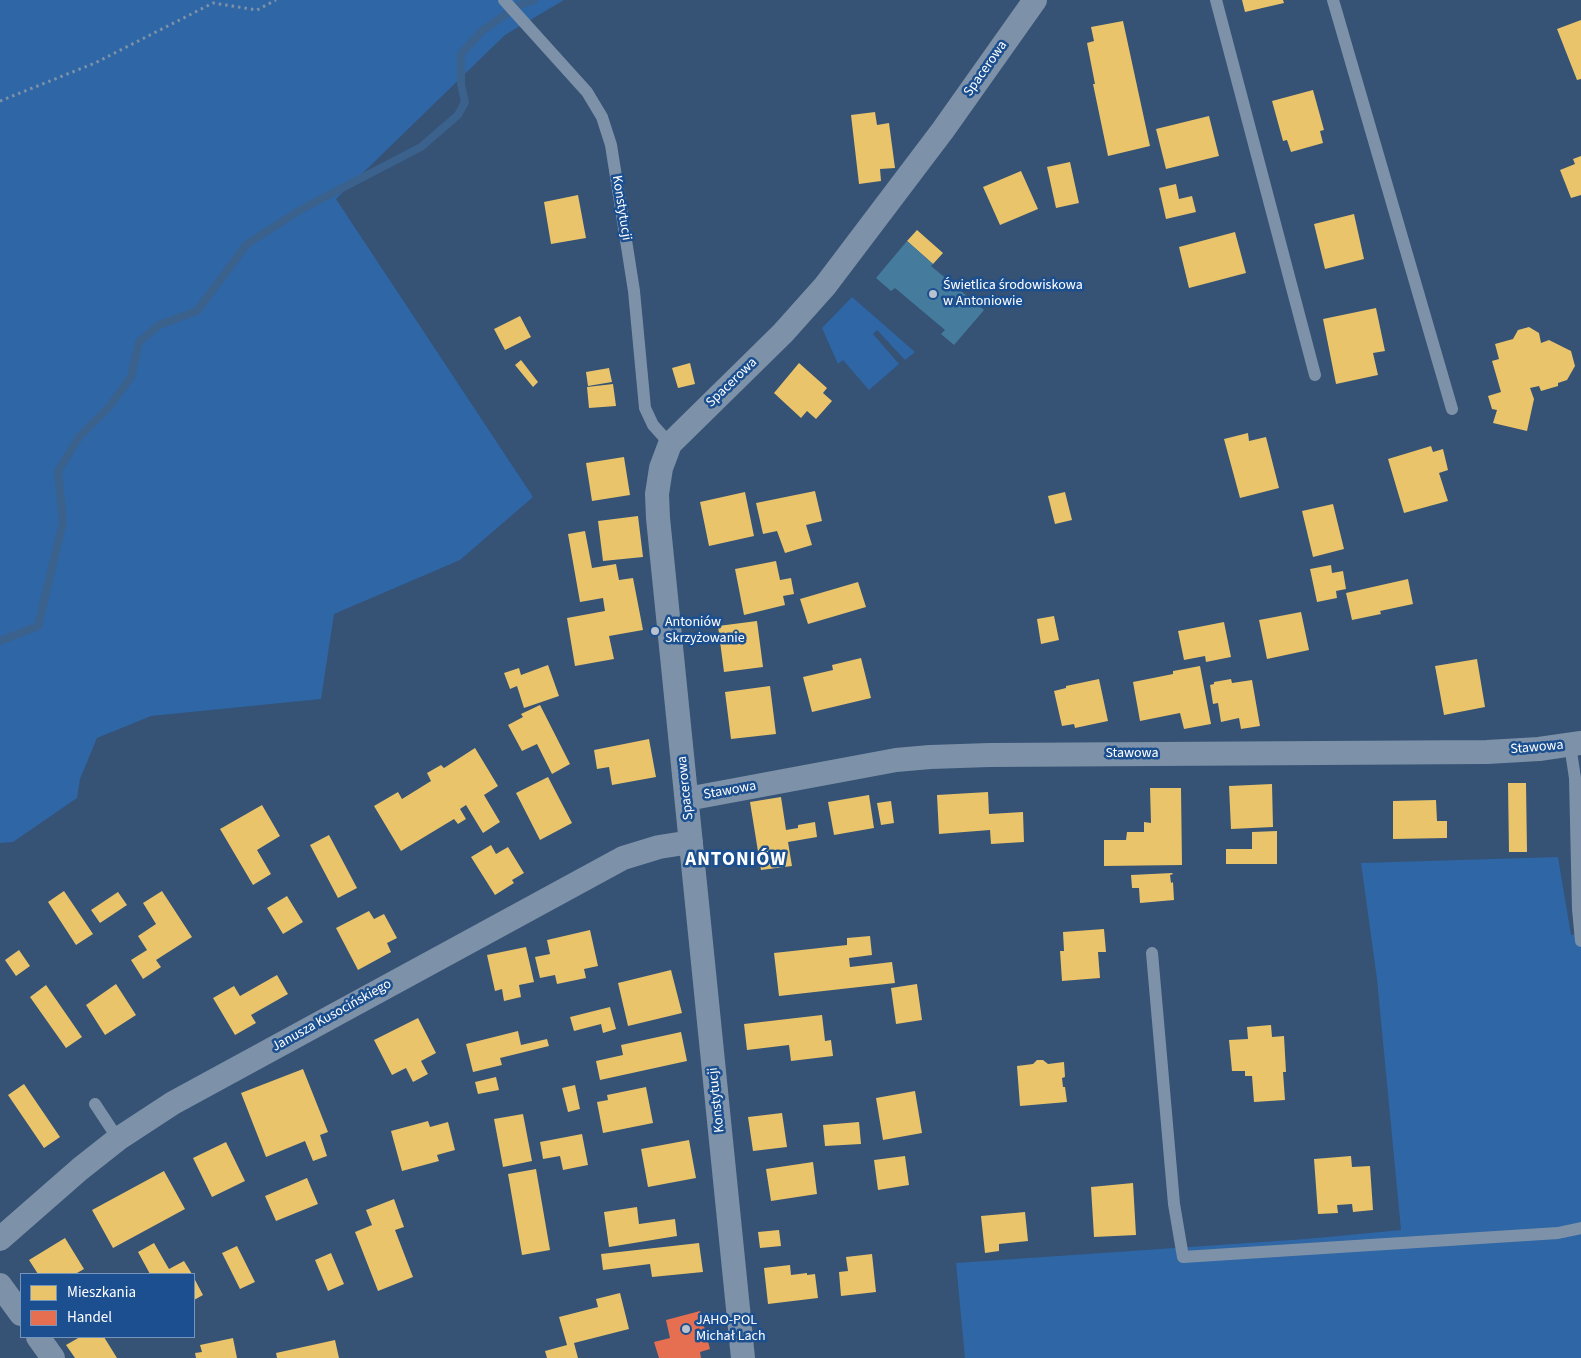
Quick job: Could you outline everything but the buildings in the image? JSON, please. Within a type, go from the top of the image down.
[{"type":"street","name":"Spacerowa","points":[[691,842],[657,504],[660,468],[670,444],[783,333],[824,286],[943,130],[1035,0]]},
{"type":"street","name":"Stawowa","points":[[687,799],[896,760],[930,757],[990,754],[1487,752],[1576,744]]},
{"type":"street","name":"Janusza Kusocińskiego","points":[[0,1239],[80,1169],[118,1139],[173,1103],[612,864],[644,850],[691,842]]},
{"type":"street","name":"Konstytucji","points":[[691,842],[743,1358]]},
{"type":"street","points":[[0,1285],[20,1313]]},
{"type":"street","points":[[39,1338],[53,1358]]},
{"type":"lane","name":"Konstytucji","points":[[504,0],[588,92],[602,117],[611,145],[634,291],[645,408],[653,425],[670,444]]},
{"type":"lane","points":[[1216,0],[1315,376]]},
{"type":"lane","points":[[1333,0],[1452,409]]},
{"type":"lane","points":[[1576,744],[1578,909],[1581,941]]},
{"type":"lane","points":[[1152,953],[1174,1204],[1183,1257],[1558,1233],[1581,1228]]},
{"type":"lane","points":[[95,1104],[118,1139]]},
{"type":"path","points":[[0,102],[95,63],[213,3],[257,10],[276,0]]},
{"type":"shaded area","points":[[0,0],[564,0],[505,35],[336,199],[533,497],[460,560],[334,614],[321,699],[151,716],[97,738],[80,779],[77,798],[13,842],[0,843]]},
{"type":"shaded area","points":[[852,297],[915,352],[905,360],[877,330],[873,334],[899,364],[869,390],[843,360],[838,364],[822,328]]},
{"type":"shaded area","points":[[1558,857],[1571,935],[1581,933],[1581,1358],[965,1358],[956,1263],[1306,1239],[1401,1230],[1377,979],[1361,863]]},
{"type":"waterway","points":[[0,641],[38,626],[63,522],[58,471],[79,437],[109,407],[131,377],[139,342],[159,325],[197,311],[247,244],[302,209],[421,147],[458,115],[465,102],[461,84],[461,54],[482,31],[519,5],[534,0]]},
{"type":"place","name":"Świetlica środowiskowa w Antoniowie","points":[[933,294]]},
{"type":"place","name":"Antoniów Skrzyżowanie","points":[[655,631]]},
{"type":"place","name":"JAHO-POL Michał Lach","points":[[686,1329]]},
{"type":"district","name":"ANTONIÓW","points":[[736,861]]}]
